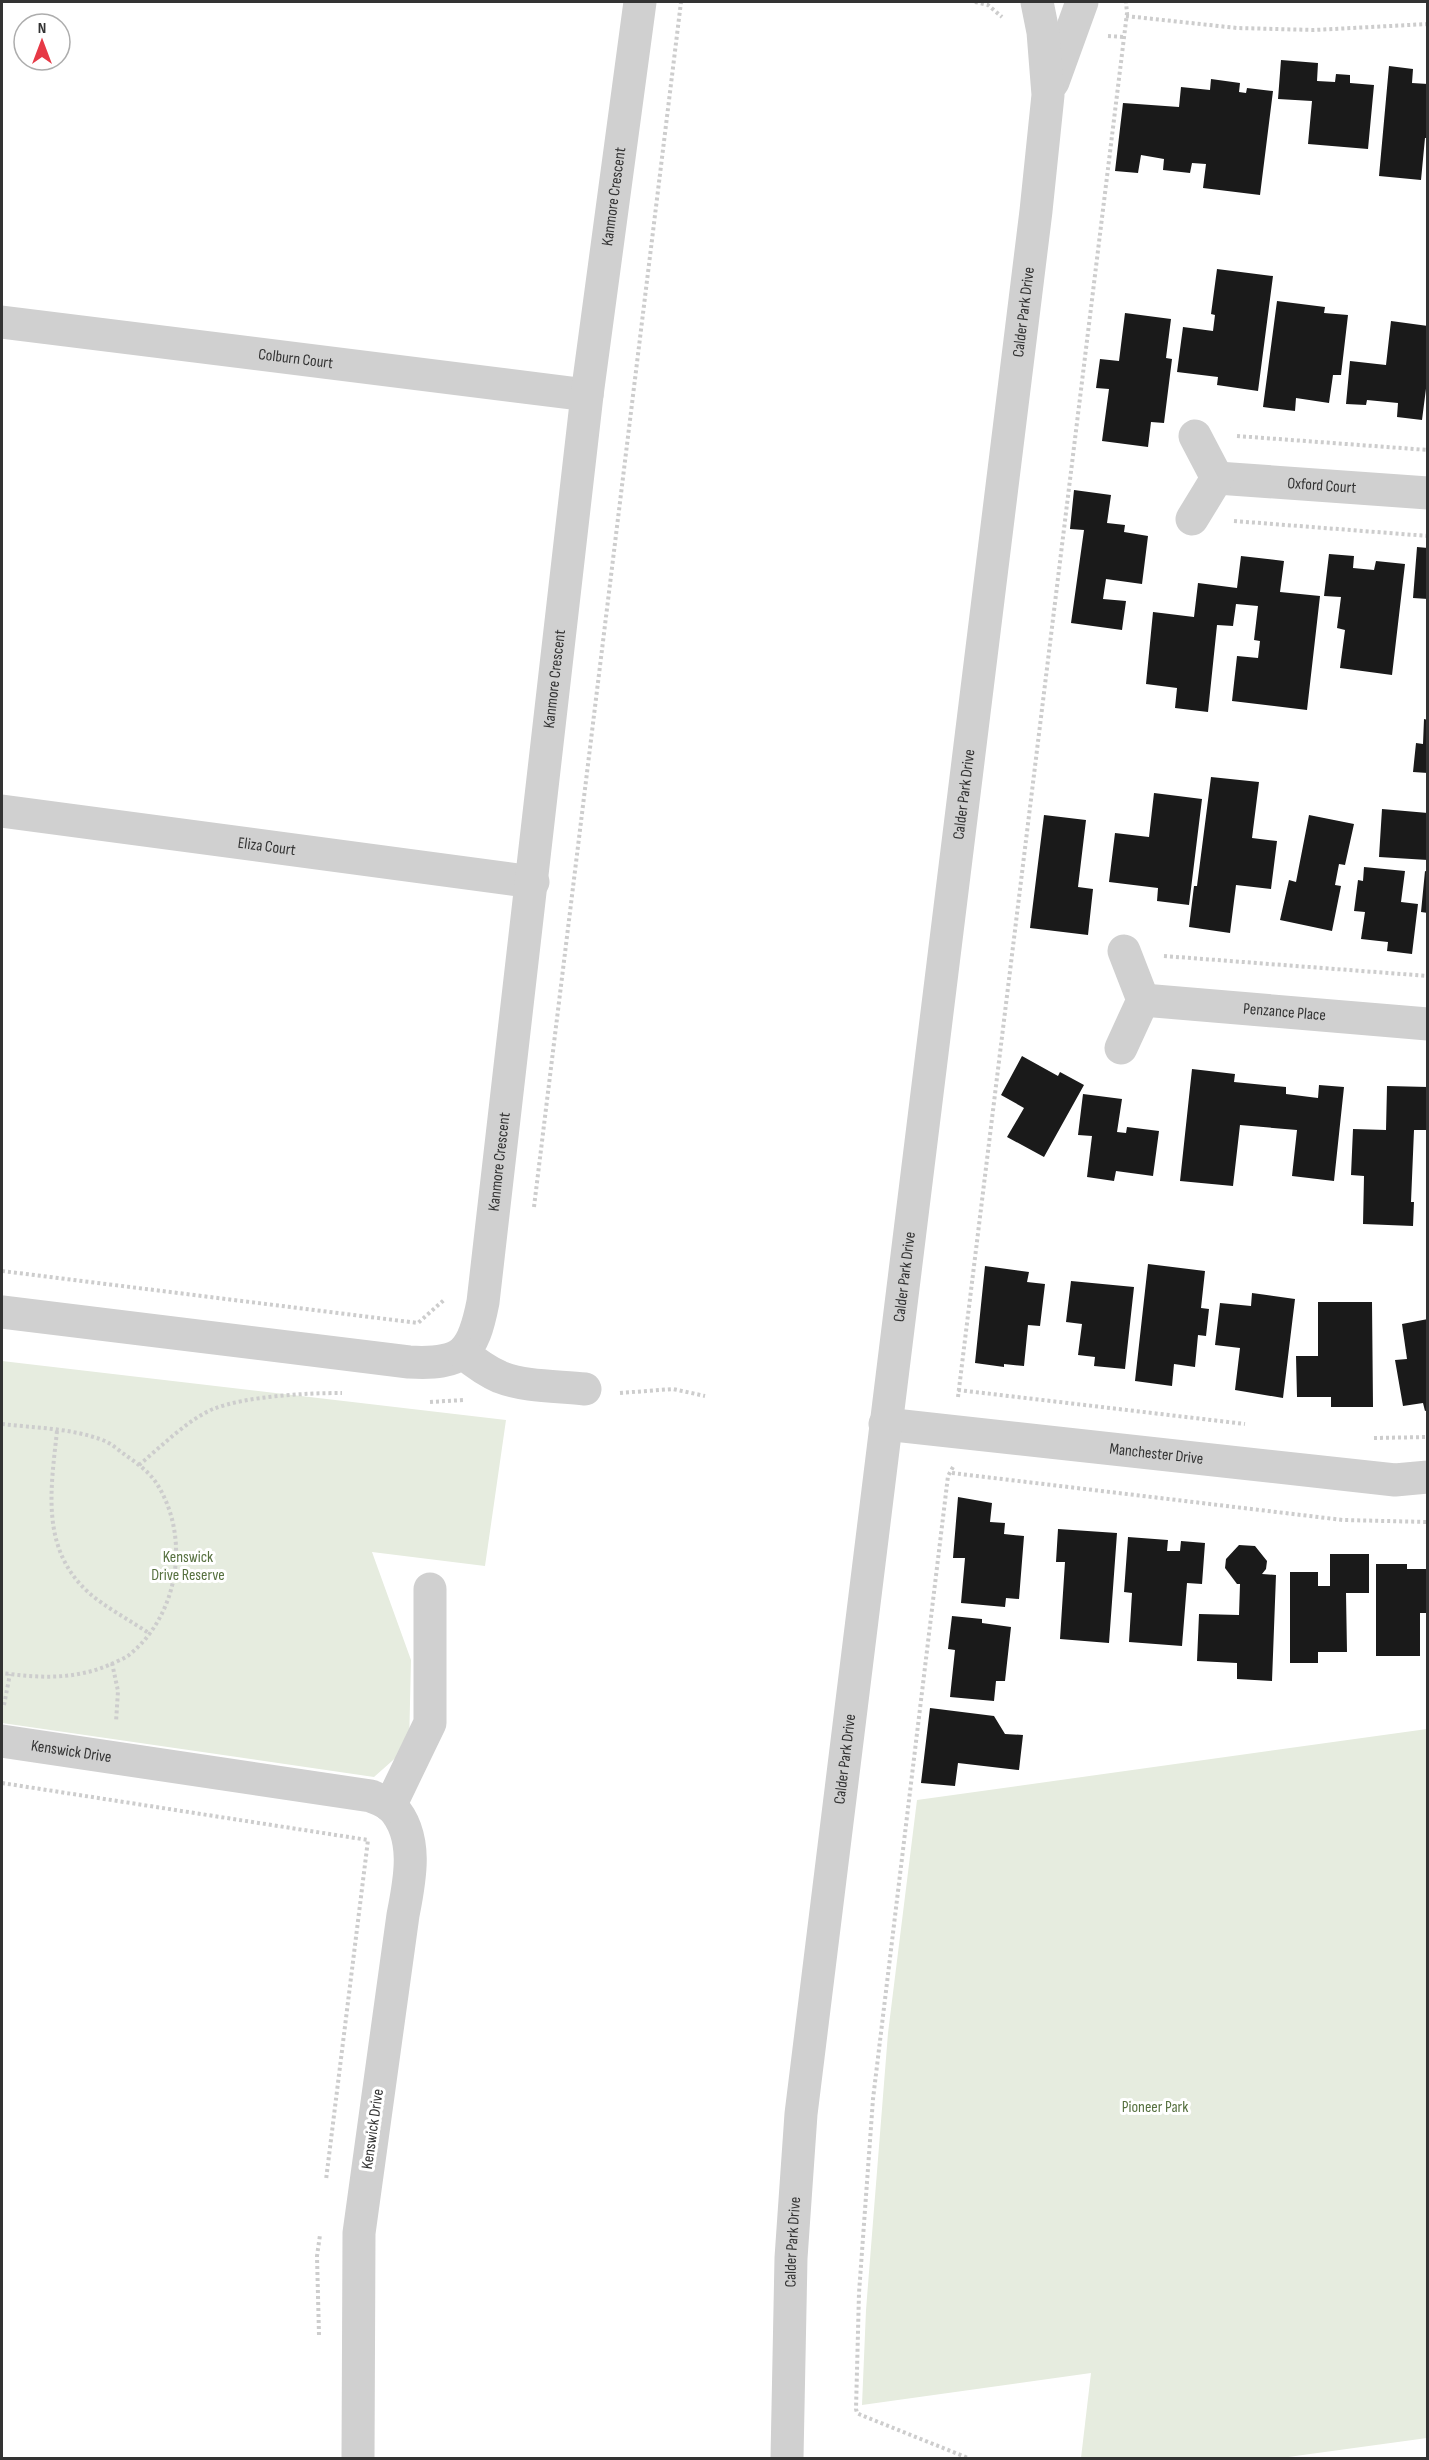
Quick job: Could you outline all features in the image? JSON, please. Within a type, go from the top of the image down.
[{"type":"street","name":"Kanmore Crescent","points":[[463,1353],[476,1332],[483,1302],[533,882],[587,395],[640,2]]},
{"type":"street","name":"Calder Park Drive","points":[[1037,2],[1048,95]]},
{"type":"street","points":[[1042,2],[1059,7],[1082,2]]},
{"type":"street","name":"Calder Park Drive","points":[[787,2458],[791,2258],[801,2114],[1048,95],[1082,2]]},
{"type":"street","name":"Colburn Court","points":[[2,322],[587,395]]},
{"type":"street","points":[[1192,519],[1217,478],[1195,436]]},
{"type":"street","name":"Oxford Court","points":[[1217,478],[1428,493]]},
{"type":"street","name":"Eliza Court","points":[[2,811],[533,882]]},
{"type":"street","points":[[1120,1048],[1143,1000],[1124,951]]},
{"type":"street","name":"Penzance Place","points":[[1143,1000],[1428,1024]]},
{"type":"street","points":[[2,1312],[409,1362],[431,1363],[449,1360],[463,1353],[482,1368],[499,1377],[585,1389]]},
{"type":"street","name":"Manchester Drive","points":[[885,1424],[1395,1480],[1428,1478]]},
{"type":"street","points":[[390,1806],[430,1723],[430,1589]]},
{"type":"street","name":"Kenswick Drive","points":[[2,1741],[111,1759],[352,1792],[371,1796],[390,1806],[404,1824],[410,1862],[358,2233],[358,2458]]},
{"type":"path","points":[[968,2458],[857,2413],[859,2293],[873,2099],[948,1476],[952,1473],[957,1431],[958,1390],[1126,2]]},
{"type":"path","points":[[1126,16],[1237,28],[1314,30],[1428,24]]},
{"type":"path","points":[[1195,436],[1219,434],[1428,450]]},
{"type":"path","points":[[1192,519],[1428,536]]},
{"type":"path","points":[[1124,951],[1196,960],[1428,976]]},
{"type":"path","points":[[2,1271],[418,1323],[444,1302],[445,1293]]},
{"type":"path","points":[[585,1389],[615,1393],[673,1389],[705,1396]]},
{"type":"path","points":[[958,1390],[1252,1424]]},
{"type":"path","points":[[139,1465],[186,1426],[213,1409],[247,1400],[345,1393]]},
{"type":"path","points":[[2,1424],[75,1433],[106,1442],[139,1465],[155,1480],[168,1509],[177,1546],[175,1580],[164,1613],[150,1634],[129,1656],[93,1672],[54,1679],[2,1673]]},
{"type":"path","points":[[57,1431],[50,1497],[52,1529],[64,1562],[88,1592],[150,1634]]},
{"type":"path","points":[[1365,1437],[1387,1439],[1428,1437]]},
{"type":"path","points":[[952,1473],[1343,1520],[1428,1522]]},
{"type":"path","points":[[111,1759],[119,1706],[112,1663]]},
{"type":"path","points":[[4,1709],[10,1674]]},
{"type":"path","points":[[2,1783],[368,1840],[326,2185]]},
{"type":"path","points":[[319,2340],[317,2256],[320,2232]]},
{"type":"green space","name":"Kenswick Drive Reserve","points":[[2,1361],[506,1420],[485,1566],[372,1552],[411,1660],[409,1746],[374,1777],[2,1723]]},
{"type":"green space","name":"Pioneer Park","points":[[1427,1729],[1427,2438],[1281,2458],[1081,2458],[1091,2373],[862,2405],[866,2310],[888,2033],[917,1800]]},
{"type":"building","points":[[1281,60],[1318,63],[1317,81],[1335,82],[1336,74],[1350,75],[1350,83],[1374,85],[1368,149],[1308,144],[1312,101],[1278,99]]},
{"type":"building","points":[[1389,66],[1413,69],[1412,83],[1428,84],[1428,138],[1425,138],[1421,180],[1379,176]]},
{"type":"building","points":[[1211,79],[1240,83],[1239,92],[1246,93],[1247,88],[1273,91],[1260,195],[1203,188],[1206,164],[1192,163],[1190,173],[1163,170],[1164,159],[1141,155],[1138,173],[1115,171],[1123,103],[1179,107],[1181,87],[1210,90]]},
{"type":"building","points":[[1217,269],[1273,276],[1258,391],[1217,385],[1218,377],[1177,372],[1183,327],[1213,331],[1215,315],[1211,314]]},
{"type":"building","points":[[1277,301],[1325,307],[1324,313],[1348,315],[1341,375],[1333,375],[1329,403],[1296,398],[1295,411],[1263,407]]},
{"type":"building","points":[[1125,313],[1171,319],[1166,358],[1172,359],[1164,423],[1151,422],[1148,447],[1102,441],[1109,389],[1096,388],[1100,359],[1119,361]]},
{"type":"building","points":[[1391,321],[1428,326],[1428,373],[1422,420],[1397,417],[1398,403],[1367,400],[1366,405],[1346,404],[1350,361],[1386,365]]},
{"type":"building","points":[[1074,490],[1111,495],[1107,523],[1125,525],[1124,532],[1148,536],[1142,584],[1106,579],[1103,599],[1126,601],[1122,630],[1071,623],[1084,530],[1070,529]]},
{"type":"building","points":[[1417,547],[1428,548],[1428,599],[1413,598]]},
{"type":"building","points":[[1329,554],[1354,556],[1353,568],[1374,570],[1376,561],[1405,564],[1392,675],[1340,668],[1345,630],[1337,628],[1341,597],[1324,596]]},
{"type":"building","points":[[1241,556],[1284,561],[1280,592],[1320,596],[1307,710],[1232,701],[1237,656],[1258,658],[1260,641],[1254,640],[1258,606],[1236,604],[1233,626],[1217,625],[1208,712],[1175,708],[1177,688],[1146,684],[1153,612],[1194,617],[1198,583],[1237,588]]},
{"type":"building","points":[[1424,719],[1428,720],[1428,773],[1413,772],[1416,743],[1423,744]]},
{"type":"building","points":[[1211,777],[1259,782],[1252,838],[1277,841],[1271,889],[1236,885],[1230,933],[1189,927],[1194,886],[1197,886]]},
{"type":"building","points":[[1154,793],[1202,799],[1189,905],[1157,901],[1158,888],[1109,882],[1115,833],[1149,837]]},
{"type":"building","points":[[1382,809],[1428,813],[1428,860],[1379,857]]},
{"type":"building","points":[[1044,815],[1086,820],[1078,887],[1093,889],[1088,935],[1030,928]]},
{"type":"building","points":[[1309,815],[1354,824],[1345,865],[1339,864],[1335,885],[1341,886],[1332,931],[1280,920],[1289,880],[1296,882]]},
{"type":"building","points":[[1364,867],[1405,871],[1401,902],[1418,904],[1412,954],[1387,951],[1388,942],[1361,939],[1365,912],[1354,911],[1358,880],[1363,881]]},
{"type":"building","points":[[1425,871],[1428,872],[1428,913],[1421,912]]},
{"type":"building","points":[[1022,1056],[1058,1076],[1060,1072],[1084,1085],[1044,1157],[1007,1137],[1024,1108],[1001,1095]]},
{"type":"building","points":[[1192,1069],[1235,1074],[1234,1082],[1286,1087],[1286,1094],[1318,1098],[1319,1085],[1344,1087],[1334,1181],[1292,1176],[1297,1130],[1240,1125],[1233,1186],[1180,1181]]},
{"type":"building","points":[[1387,1086],[1428,1087],[1428,1130],[1414,1130],[1411,1202],[1414,1202],[1413,1226],[1363,1224],[1364,1176],[1351,1175],[1353,1129],[1386,1130]]},
{"type":"building","points":[[1083,1094],[1122,1099],[1117,1132],[1126,1133],[1127,1127],[1159,1131],[1153,1176],[1116,1171],[1114,1181],[1087,1177],[1092,1136],[1078,1135]]},
{"type":"building","points":[[1148,1264],[1205,1271],[1201,1308],[1209,1309],[1206,1336],[1198,1335],[1195,1367],[1174,1364],[1172,1386],[1135,1381]]},
{"type":"building","points":[[985,1266],[1029,1272],[1027,1282],[1045,1284],[1040,1326],[1028,1325],[1024,1366],[1004,1364],[1004,1367],[975,1363]]},
{"type":"building","points":[[1071,1281],[1134,1287],[1125,1369],[1094,1366],[1095,1357],[1078,1355],[1082,1324],[1066,1322]]},
{"type":"building","points":[[1252,1293],[1295,1299],[1283,1398],[1235,1390],[1240,1348],[1215,1345],[1220,1303],[1251,1306]]},
{"type":"building","points":[[1318,1302],[1372,1302],[1373,1407],[1331,1407],[1331,1397],[1297,1397],[1296,1356],[1318,1356]]},
{"type":"building","points":[[1428,1319],[1428,1410],[1425,1411],[1423,1403],[1403,1406],[1395,1360],[1407,1359],[1402,1324]]},
{"type":"building","points":[[958,1497],[992,1503],[990,1522],[1005,1523],[1004,1534],[1024,1536],[1019,1599],[1006,1598],[1005,1607],[961,1603],[965,1558],[953,1558]]},
{"type":"building","points":[[1058,1529],[1117,1533],[1109,1643],[1060,1639],[1065,1562],[1056,1562]]},
{"type":"building","points":[[1128,1537],[1168,1540],[1167,1551],[1180,1551],[1181,1541],[1205,1543],[1202,1584],[1187,1583],[1182,1646],[1129,1642],[1132,1593],[1124,1592]]},
{"type":"building","points":[[1239,1545],[1255,1546],[1267,1561],[1266,1569],[1262,1574],[1276,1575],[1272,1681],[1237,1679],[1237,1663],[1197,1661],[1199,1614],[1239,1615],[1240,1584],[1237,1584],[1225,1568],[1226,1559]]},
{"type":"building","points":[[1330,1554],[1369,1554],[1369,1593],[1346,1593],[1347,1652],[1318,1652],[1318,1663],[1290,1663],[1290,1572],[1318,1572],[1318,1586],[1330,1586]]},
{"type":"building","points":[[1376,1564],[1407,1564],[1407,1569],[1428,1569],[1428,1613],[1420,1613],[1420,1656],[1376,1656]]},
{"type":"building","points":[[952,1616],[982,1619],[982,1623],[1011,1627],[1005,1681],[996,1681],[994,1701],[950,1697],[955,1650],[948,1649]]},
{"type":"building","points":[[930,1708],[994,1716],[1005,1734],[1023,1735],[1019,1770],[958,1763],[955,1786],[921,1783]]}]
